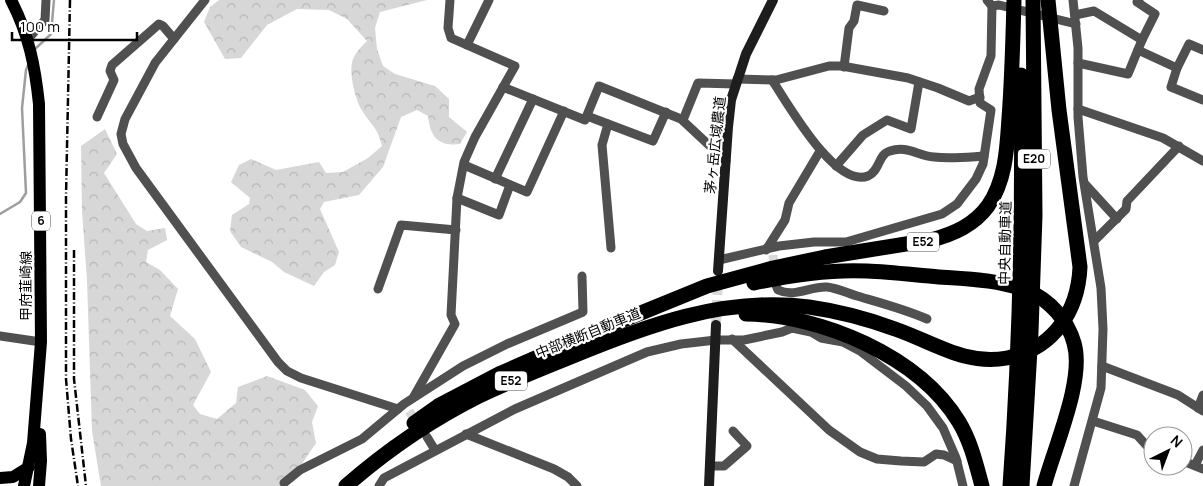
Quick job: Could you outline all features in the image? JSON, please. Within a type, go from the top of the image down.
[{"type":"highway","name":"E52","points":[[646,311],[707,286],[773,268],[825,257],[940,238],[966,227],[976,220],[989,205],[999,184],[1005,163],[1011,93],[1014,0]]},
{"type":"highway","name":"中央自動車道","points":[[1010,486],[1016,397],[1023,216],[1020,0]]},
{"type":"highway","name":"中央自動車道","points":[[1022,486],[1031,332],[1034,215],[1033,0]]},
{"type":"highway","name":"E52","points":[[694,314],[726,307],[764,305],[809,307],[894,328],[942,350],[967,357],[992,360],[1025,353],[1042,344],[1066,319],[1079,286],[1078,249],[1059,110],[1048,0]]},
{"type":"highway","points":[[646,311],[748,284],[782,277],[827,272],[865,271],[975,280],[997,283],[1029,292],[1042,298],[1060,315],[1074,343],[1077,367],[1075,385],[1044,486]]},
{"type":"highway","name":"中部横断自動車道","points":[[338,486],[405,429],[438,406],[501,373],[646,311]]},
{"type":"highway","points":[[694,314],[761,314],[801,321],[839,333],[877,349],[913,372],[941,398],[958,422],[972,450],[982,486]]},
{"type":"highway","name":"中部横断自動車道","points":[[346,486],[410,436],[478,396],[608,341],[651,325],[694,314]]},
{"type":"main road","name":"甲府韮崎線","points":[[11,0],[29,43],[35,65],[40,130],[41,342],[33,443],[24,486]]},
{"type":"main road","points":[[39,376],[41,461],[39,486]]},
{"type":"main road","points":[[0,478],[13,477],[29,467]]},
{"type":"street","points":[[29,43],[45,20],[46,0]]},
{"type":"street","points":[[205,0],[155,63],[125,119],[122,134],[123,144],[136,168],[278,362],[300,378],[404,408]]},
{"type":"street","points":[[284,483],[300,470],[362,439],[404,408],[413,398],[455,324],[451,315],[457,198],[464,165],[475,137],[515,66],[452,38],[448,28],[450,0]]},
{"type":"street","points":[[467,45],[489,0]]},
{"type":"street","name":"茅ヶ岳広域農道","points":[[719,266],[729,118],[736,82],[746,54],[773,0]]},
{"type":"street","points":[[1073,0],[1073,20],[1078,63],[1078,109],[1084,183],[1101,288],[1102,366],[1101,388],[1074,486]]},
{"type":"street","points":[[1078,63],[1128,74],[1154,14],[1137,2],[1139,0]]},
{"type":"street","points":[[719,266],[770,251],[814,242],[846,242],[942,214],[956,204],[976,180],[984,156],[991,110],[980,103],[979,89],[991,56],[993,4],[1073,20],[1094,11],[1142,40]]},
{"type":"street","points":[[844,67],[849,28],[854,21],[857,5],[884,11]]},
{"type":"street","points":[[97,117],[114,80],[110,71],[112,65],[159,24],[174,39]]},
{"type":"street","points":[[1203,50],[1189,44],[1177,68],[1171,87],[1203,100]]},
{"type":"street","points":[[1138,50],[1177,68]]},
{"type":"street","points":[[683,120],[698,83],[772,80],[829,66],[908,78],[969,101],[980,97]]},
{"type":"street","points":[[772,80],[820,151],[836,166],[854,175],[863,177],[875,172],[883,156],[889,151],[909,149],[935,158],[984,156]]},
{"type":"street","points":[[836,166],[863,135],[887,120],[911,129],[920,82]]},
{"type":"street","points":[[503,87],[585,120],[599,86],[683,120],[726,161]]},
{"type":"street","points":[[495,179],[533,99]]},
{"type":"street","points":[[1078,109],[1163,138],[1203,161]]},
{"type":"street","points":[[464,165],[526,192],[564,111]]},
{"type":"street","points":[[587,116],[653,141],[666,112]]},
{"type":"street","points":[[608,124],[602,145],[611,248]]},
{"type":"street","points":[[1094,241],[1126,209],[1126,201],[1179,146]]},
{"type":"street","points":[[770,251],[785,220],[790,203],[820,151]]},
{"type":"street","points":[[1084,183],[1116,219]]},
{"type":"street","points":[[457,198],[498,215],[510,185]]},
{"type":"street","points":[[378,289],[401,225],[456,230]]},
{"type":"street","points":[[413,398],[463,366],[507,344],[583,312],[582,276]]},
{"type":"street","points":[[775,283],[778,290],[785,294],[814,287],[829,288],[909,311],[927,319]]},
{"type":"street","points":[[709,486],[716,325]]},
{"type":"street","points":[[379,486],[384,478],[515,409],[647,352],[681,344],[716,340],[744,340],[792,328],[811,332],[821,338],[843,342],[860,351],[906,386],[927,406],[943,428],[957,462],[963,486]]},
{"type":"street","points":[[0,336],[41,342]]},
{"type":"street","points":[[732,339],[829,430],[860,452],[876,459],[924,462],[936,454],[944,454],[957,462]]},
{"type":"street","points":[[1102,366],[1178,395],[1201,409],[1203,395]]},
{"type":"street","points":[[1093,421],[1137,436],[1143,443]]},
{"type":"street","points":[[710,466],[724,466],[747,446],[733,431]]},
{"type":"street","points":[[466,434],[554,469],[568,477],[578,486]]},
{"type":"street","points":[[427,437],[435,450]]},
{"type":"street","points":[[1199,467],[1203,450]]},
{"type":"green space","points":[[219,0],[427,0],[380,12],[375,28],[377,49],[383,66],[395,74],[435,86],[449,99],[449,117],[467,132],[460,144],[446,144],[436,139],[428,116],[417,110],[401,117],[383,167],[359,195],[324,202],[320,209],[339,252],[335,265],[324,272],[314,286],[284,272],[272,262],[241,247],[230,231],[232,215],[249,204],[250,198],[231,182],[239,165],[251,159],[276,170],[319,162],[326,173],[343,172],[368,158],[382,146],[377,131],[360,108],[352,81],[351,68],[354,57],[367,41],[347,19],[329,10],[297,9],[267,25],[241,58],[225,59],[204,22],[210,7]]},
{"type":"green space","points":[[105,129],[117,154],[104,173],[136,224],[147,231],[165,228],[167,240],[148,250],[146,262],[160,270],[178,289],[170,316],[195,339],[211,372],[193,405],[200,414],[217,419],[236,403],[238,387],[267,376],[305,390],[318,406],[312,422],[316,443],[287,486],[101,486],[92,431],[87,280],[82,211],[81,146]]},
{"type":"waterway","points":[[35,49],[51,34],[54,0]]},
{"type":"waterway","points":[[0,214],[20,202],[26,193],[22,108],[26,70],[29,63]]},
{"type":"tunnel","points":[[773,255],[774,272]]},
{"type":"tunnel","points":[[716,325],[718,279]]},
{"type":"tunnel","points":[[409,411],[418,425]]},
{"type":"railway","points":[[70,0],[66,197],[66,379],[71,439],[78,486]]},
{"type":"railway","points":[[74,250],[74,379],[86,486]]}]
